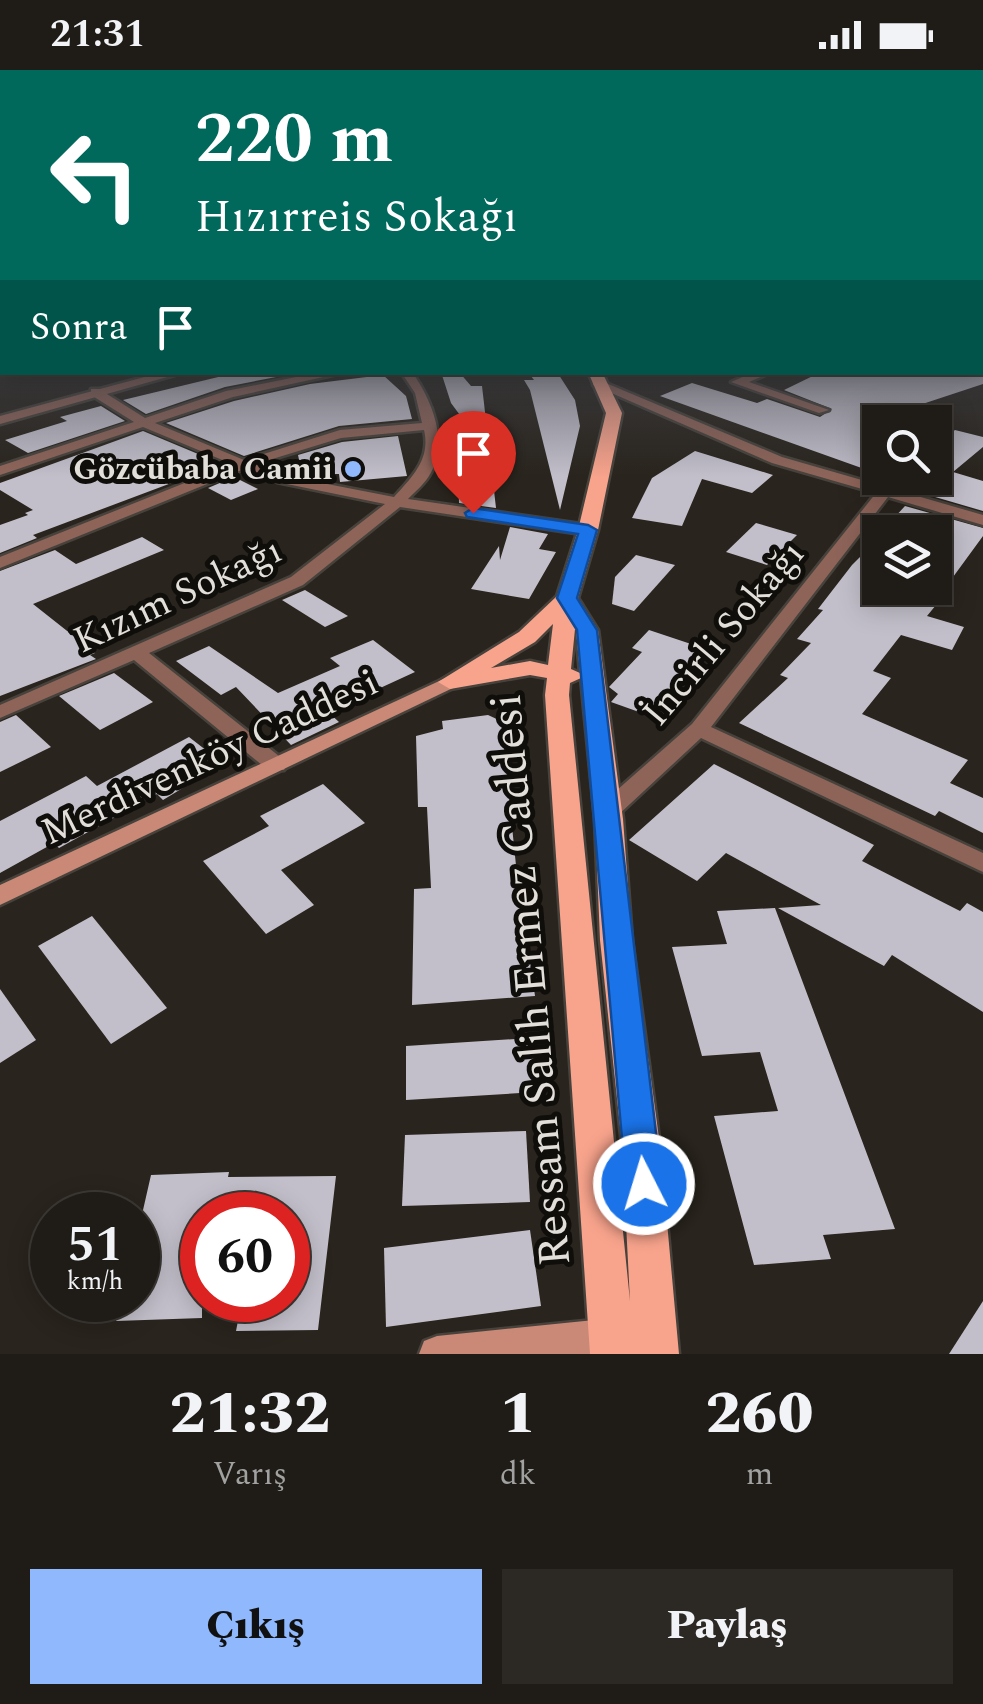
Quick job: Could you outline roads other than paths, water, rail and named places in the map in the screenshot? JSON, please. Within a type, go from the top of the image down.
[{"type":"main road","name":"Ressam Salih Ermez Caddesi","points":[[595,375],[614,413],[588,530],[567,598],[558,672],[643,1348]]},
{"type":"main road","points":[[438,1354],[643,1348],[641,1145],[616,940],[608,811],[587,630],[567,598],[527,637],[450,682]]},
{"type":"main road","points":[[450,682],[530,668],[558,672],[594,686]]},
{"type":"main road","name":"Merdivenköy Caddesi","points":[[0,896],[450,682]]},
{"type":"street","points":[[0,420],[167,375]]},
{"type":"street","points":[[0,471],[230,394],[326,375]]},
{"type":"street","name":"Kızım Sokağı","points":[[0,712],[297,581],[397,502],[424,474],[434,444],[421,393],[408,375]]},
{"type":"street","points":[[595,375],[777,460],[862,485]]},
{"type":"street","points":[[758,375],[736,382],[823,410]]},
{"type":"street","points":[[95,392],[144,423],[277,478],[397,502],[588,530]]},
{"type":"street","points":[[0,563],[237,464],[340,434],[428,426]]},
{"type":"street","name":"İncirli Sokağı","points":[[608,811],[699,729],[882,495]]},
{"type":"street","points":[[895,495],[983,520]]},
{"type":"street","points":[[138,654],[276,765]]},
{"type":"street","points":[[699,729],[983,863]]},
{"type":"place","name":"Gözcübaba Camii","points":[[353,469]]}]
